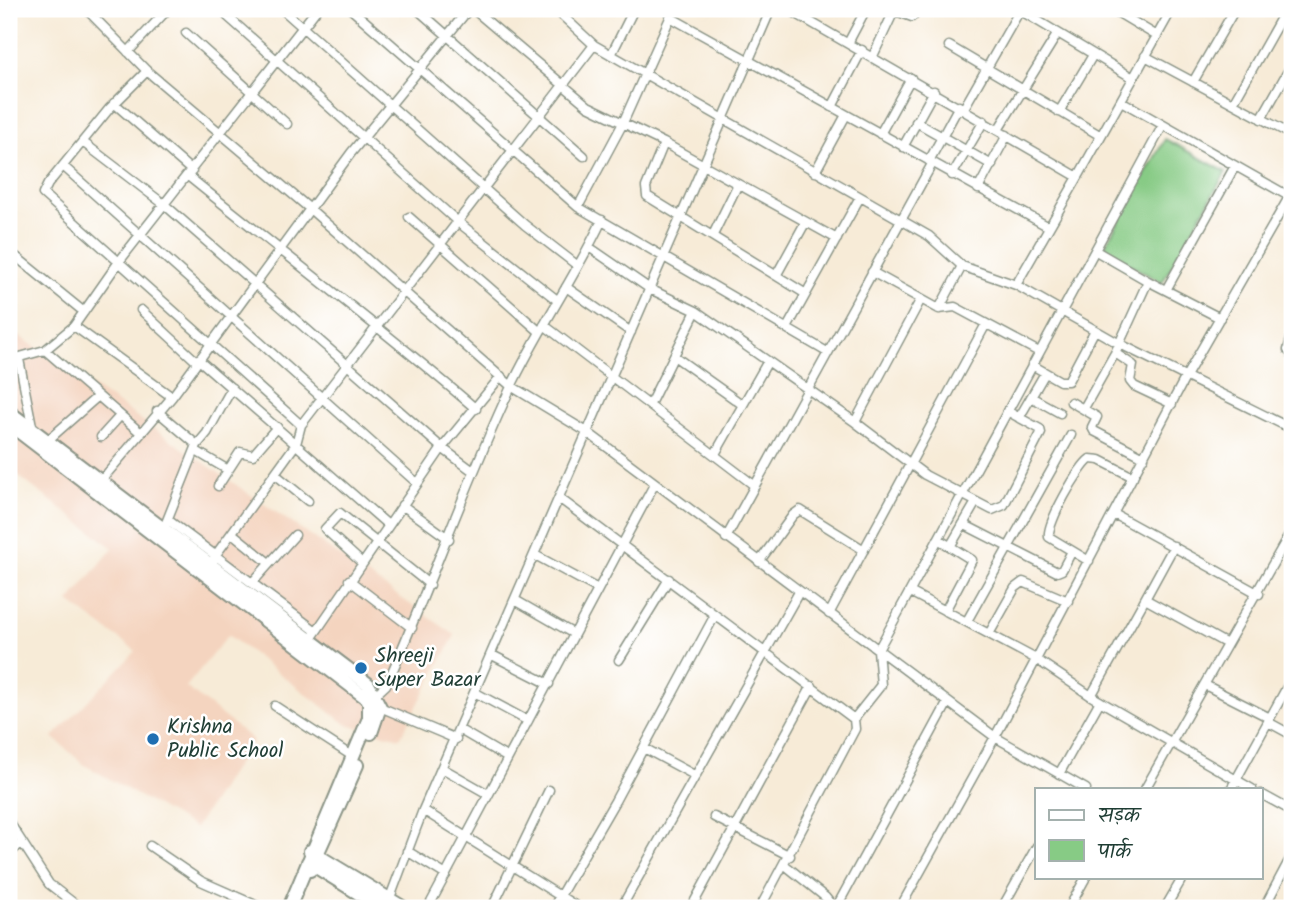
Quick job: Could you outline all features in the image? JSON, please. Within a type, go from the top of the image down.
[{"type":"street","points":[[86,9],[147,71],[405,290],[511,386],[587,432],[995,737],[1059,774],[1071,785]]},
{"type":"street","points":[[128,52],[168,9]]},
{"type":"street","points":[[282,9],[484,188],[578,266]]},
{"type":"street","points":[[9,360],[45,350],[74,326],[139,235],[317,9]]},
{"type":"street","points":[[351,9],[578,207],[664,254],[827,352]]},
{"type":"street","points":[[417,9],[584,156]]},
{"type":"street","points":[[97,485],[157,411],[172,397],[310,209],[446,36],[471,9],[588,106],[622,125],[664,143],[837,239]]},
{"type":"street","points":[[555,9],[594,45],[929,236],[962,266],[1016,285],[1185,378],[1292,429]]},
{"type":"street","points":[[611,55],[634,9]]},
{"type":"street","points":[[386,905],[423,810],[771,9]]},
{"type":"street","points":[[788,9],[934,91],[1078,177]]},
{"type":"street","points":[[848,43],[866,9]]},
{"type":"street","points":[[873,56],[892,10],[912,17],[919,9]]},
{"type":"street","points":[[939,9],[949,9]]},
{"type":"street","points":[[1112,9],[1157,36]]},
{"type":"street","points":[[1016,285],[1172,9]]},
{"type":"street","points":[[1193,82],[1235,9]]},
{"type":"street","points":[[1233,103],[1286,9]]},
{"type":"street","points":[[726,538],[901,220],[942,136],[986,69],[1019,10],[1133,78]]},
{"type":"street","points":[[578,207],[622,125],[672,13],[750,61],[1049,227]]},
{"type":"street","points":[[227,16],[458,222],[557,300]]},
{"type":"street","points":[[186,33],[287,124]]},
{"type":"street","points":[[998,130],[1058,33]]},
{"type":"street","points":[[209,563],[296,444],[301,425],[594,45]]},
{"type":"street","points":[[949,46],[1101,136]]},
{"type":"street","points":[[832,107],[862,50]]},
{"type":"street","points":[[1059,112],[1093,55]]},
{"type":"street","points":[[1145,57],[1292,135]]},
{"type":"street","points":[[1261,118],[1292,64]]},
{"type":"street","points":[[147,71],[114,103],[84,143],[62,166],[45,189],[45,198],[301,425]]},
{"type":"street","points":[[880,134],[911,78]]},
{"type":"street","points":[[902,146],[934,91]]},
{"type":"street","points":[[900,908],[995,737],[1185,378],[1291,195],[1121,101]]},
{"type":"street","points":[[114,103],[279,250],[378,325],[476,409]]},
{"type":"street","points":[[816,172],[846,115]]},
{"type":"street","points":[[952,175],[984,121]]},
{"type":"street","points":[[916,122],[992,165]]},
{"type":"street","points":[[760,908],[790,856],[855,729],[854,719],[881,685],[878,650],[1164,125]]},
{"type":"street","points":[[978,189],[1007,135]]},
{"type":"street","points":[[84,143],[165,205],[442,448],[472,471]]},
{"type":"street","points":[[664,143],[645,193],[652,200],[713,234],[806,294]]},
{"type":"street","points":[[62,166],[231,314],[417,483]]},
{"type":"street","points":[[1166,290],[1235,166]]},
{"type":"street","points":[[713,234],[738,184]]},
{"type":"street","points":[[787,328],[860,197]]},
{"type":"street","points":[[409,216],[440,245],[542,328],[650,404],[755,486]]},
{"type":"street","points":[[289,908],[375,701],[390,679],[412,628],[449,539],[472,471],[511,386],[602,220]]},
{"type":"street","points":[[776,274],[805,223]]},
{"type":"street","points":[[589,247],[650,289],[696,311],[855,422],[911,465],[992,510],[1001,509],[1040,437],[1040,429],[1007,411]]},
{"type":"street","points":[[1096,251],[1220,318]]},
{"type":"street","points":[[14,255],[84,312]]},
{"type":"street","points":[[939,309],[962,266]]},
{"type":"street","points":[[872,272],[939,309],[955,307],[1039,352]]},
{"type":"street","points":[[1084,408],[1115,353],[1148,281]]},
{"type":"street","points":[[565,287],[631,332]]},
{"type":"street","points":[[855,422],[921,299]]},
{"type":"street","points":[[141,310],[388,525]]},
{"type":"street","points":[[650,404],[696,311]]},
{"type":"street","points":[[829,614],[986,324]]},
{"type":"street","points":[[74,326],[172,397]]},
{"type":"street","points":[[1032,365],[1065,383],[1068,382],[1095,330]]},
{"type":"street","points":[[1292,335],[1288,350],[1292,355]]},
{"type":"street","points":[[45,350],[96,397],[141,433]]},
{"type":"street","points":[[1115,353],[1133,365],[1131,384],[1172,404]]},
{"type":"street","points":[[674,356],[743,405]]},
{"type":"street","points":[[19,359],[33,431]]},
{"type":"street","points":[[715,454],[768,361]]},
{"type":"street","points":[[1019,418],[1045,373]]},
{"type":"street","points":[[313,635],[442,448],[501,376]]},
{"type":"street","points":[[165,524],[197,448],[232,388]]},
{"type":"street","points":[[47,441],[96,397]]},
{"type":"street","points":[[1031,397],[1060,413]]},
{"type":"street","points":[[1071,402],[1097,416],[1092,429],[1144,457]]},
{"type":"street","points":[[157,411],[197,448],[228,470]]},
{"type":"street","points":[[9,412],[97,485],[165,524],[375,701],[458,734],[508,758]]},
{"type":"street","points":[[102,437],[120,416]]},
{"type":"street","points":[[9,424],[313,635]]},
{"type":"street","points":[[218,486],[240,453],[253,455],[277,427]]},
{"type":"street","points":[[967,621],[1071,435]]},
{"type":"street","points":[[1089,561],[1052,540],[1048,532],[1086,462],[1100,460],[1133,477]]},
{"type":"street","points":[[275,474],[309,501]]},
{"type":"street","points":[[428,908],[654,483]]},
{"type":"street","points":[[559,498],[854,719]]},
{"type":"street","points":[[951,545],[976,502]]},
{"type":"street","points":[[402,505],[449,539]]},
{"type":"street","points":[[759,562],[793,515],[800,510],[864,550]]},
{"type":"street","points":[[362,563],[327,532],[326,526],[343,514],[429,584]]},
{"type":"street","points":[[1114,514],[1259,594]]},
{"type":"street","points":[[963,524],[1056,572],[1062,570],[1072,551]]},
{"type":"street","points":[[1146,788],[1227,644],[1259,594],[1292,530]]},
{"type":"street","points":[[232,533],[269,564]]},
{"type":"street","points":[[252,583],[295,536]]},
{"type":"street","points":[[938,539],[970,556],[972,563],[946,611]]},
{"type":"street","points":[[1091,696],[1174,546]]},
{"type":"street","points":[[535,555],[598,589]]},
{"type":"street","points":[[209,563],[252,583],[369,684],[375,701],[310,861]]},
{"type":"street","points":[[619,660],[669,579]]},
{"type":"street","points":[[349,580],[412,628]]},
{"type":"street","points":[[989,634],[1015,588],[1023,582],[1068,601]]},
{"type":"street","points":[[621,908],[799,592]]},
{"type":"street","points":[[910,592],[1036,659],[1091,696],[1250,788]]},
{"type":"street","points":[[1145,599],[1227,644]]},
{"type":"street","points":[[515,600],[574,634]]},
{"type":"street","points":[[553,908],[644,748],[715,615]]},
{"type":"street","points":[[492,655],[549,684]]},
{"type":"street","points":[[1232,788],[1292,678]]},
{"type":"street","points":[[1205,685],[1292,734]]},
{"type":"street","points":[[691,908],[812,686]]},
{"type":"street","points":[[476,693],[528,721]]},
{"type":"street","points":[[1059,774],[1100,701]]},
{"type":"street","points":[[785,865],[835,908],[948,702]]},
{"type":"street","points":[[275,706],[352,756]]},
{"type":"street","points":[[644,748],[696,776]]},
{"type":"street","points":[[442,768],[488,794]]},
{"type":"street","points":[[492,908],[549,790]]},
{"type":"street","points":[[1262,795],[1292,811]]},
{"type":"street","points":[[423,810],[579,908]]},
{"type":"street","points":[[714,817],[790,856]]},
{"type":"street","points":[[9,822],[49,884],[80,908]]},
{"type":"street","points":[[9,854],[22,842]]},
{"type":"street","points":[[150,846],[201,881],[262,908]]},
{"type":"street","points":[[1002,908],[1035,850]]},
{"type":"street","points":[[407,851],[446,874]]},
{"type":"street","points":[[1264,908],[1292,855]]},
{"type":"street","points":[[310,861],[386,905],[404,908]]},
{"type":"street","points":[[1069,908],[1085,878]]},
{"type":"street","points":[[1165,908],[1181,878]]},
{"type":"shaded area","points":[[9,329],[455,635],[400,738],[346,724],[228,635],[186,687],[253,740],[195,828],[83,764],[53,737],[136,651],[69,602],[113,548],[9,469]]},
{"type":"green space","points":[[1165,139],[1226,172],[1162,283],[1103,249]]},
{"type":"place","name":"Shreeji Super Bazar","points":[[361,668]]},
{"type":"place","name":"Krishna Public School","points":[[153,739]]}]
